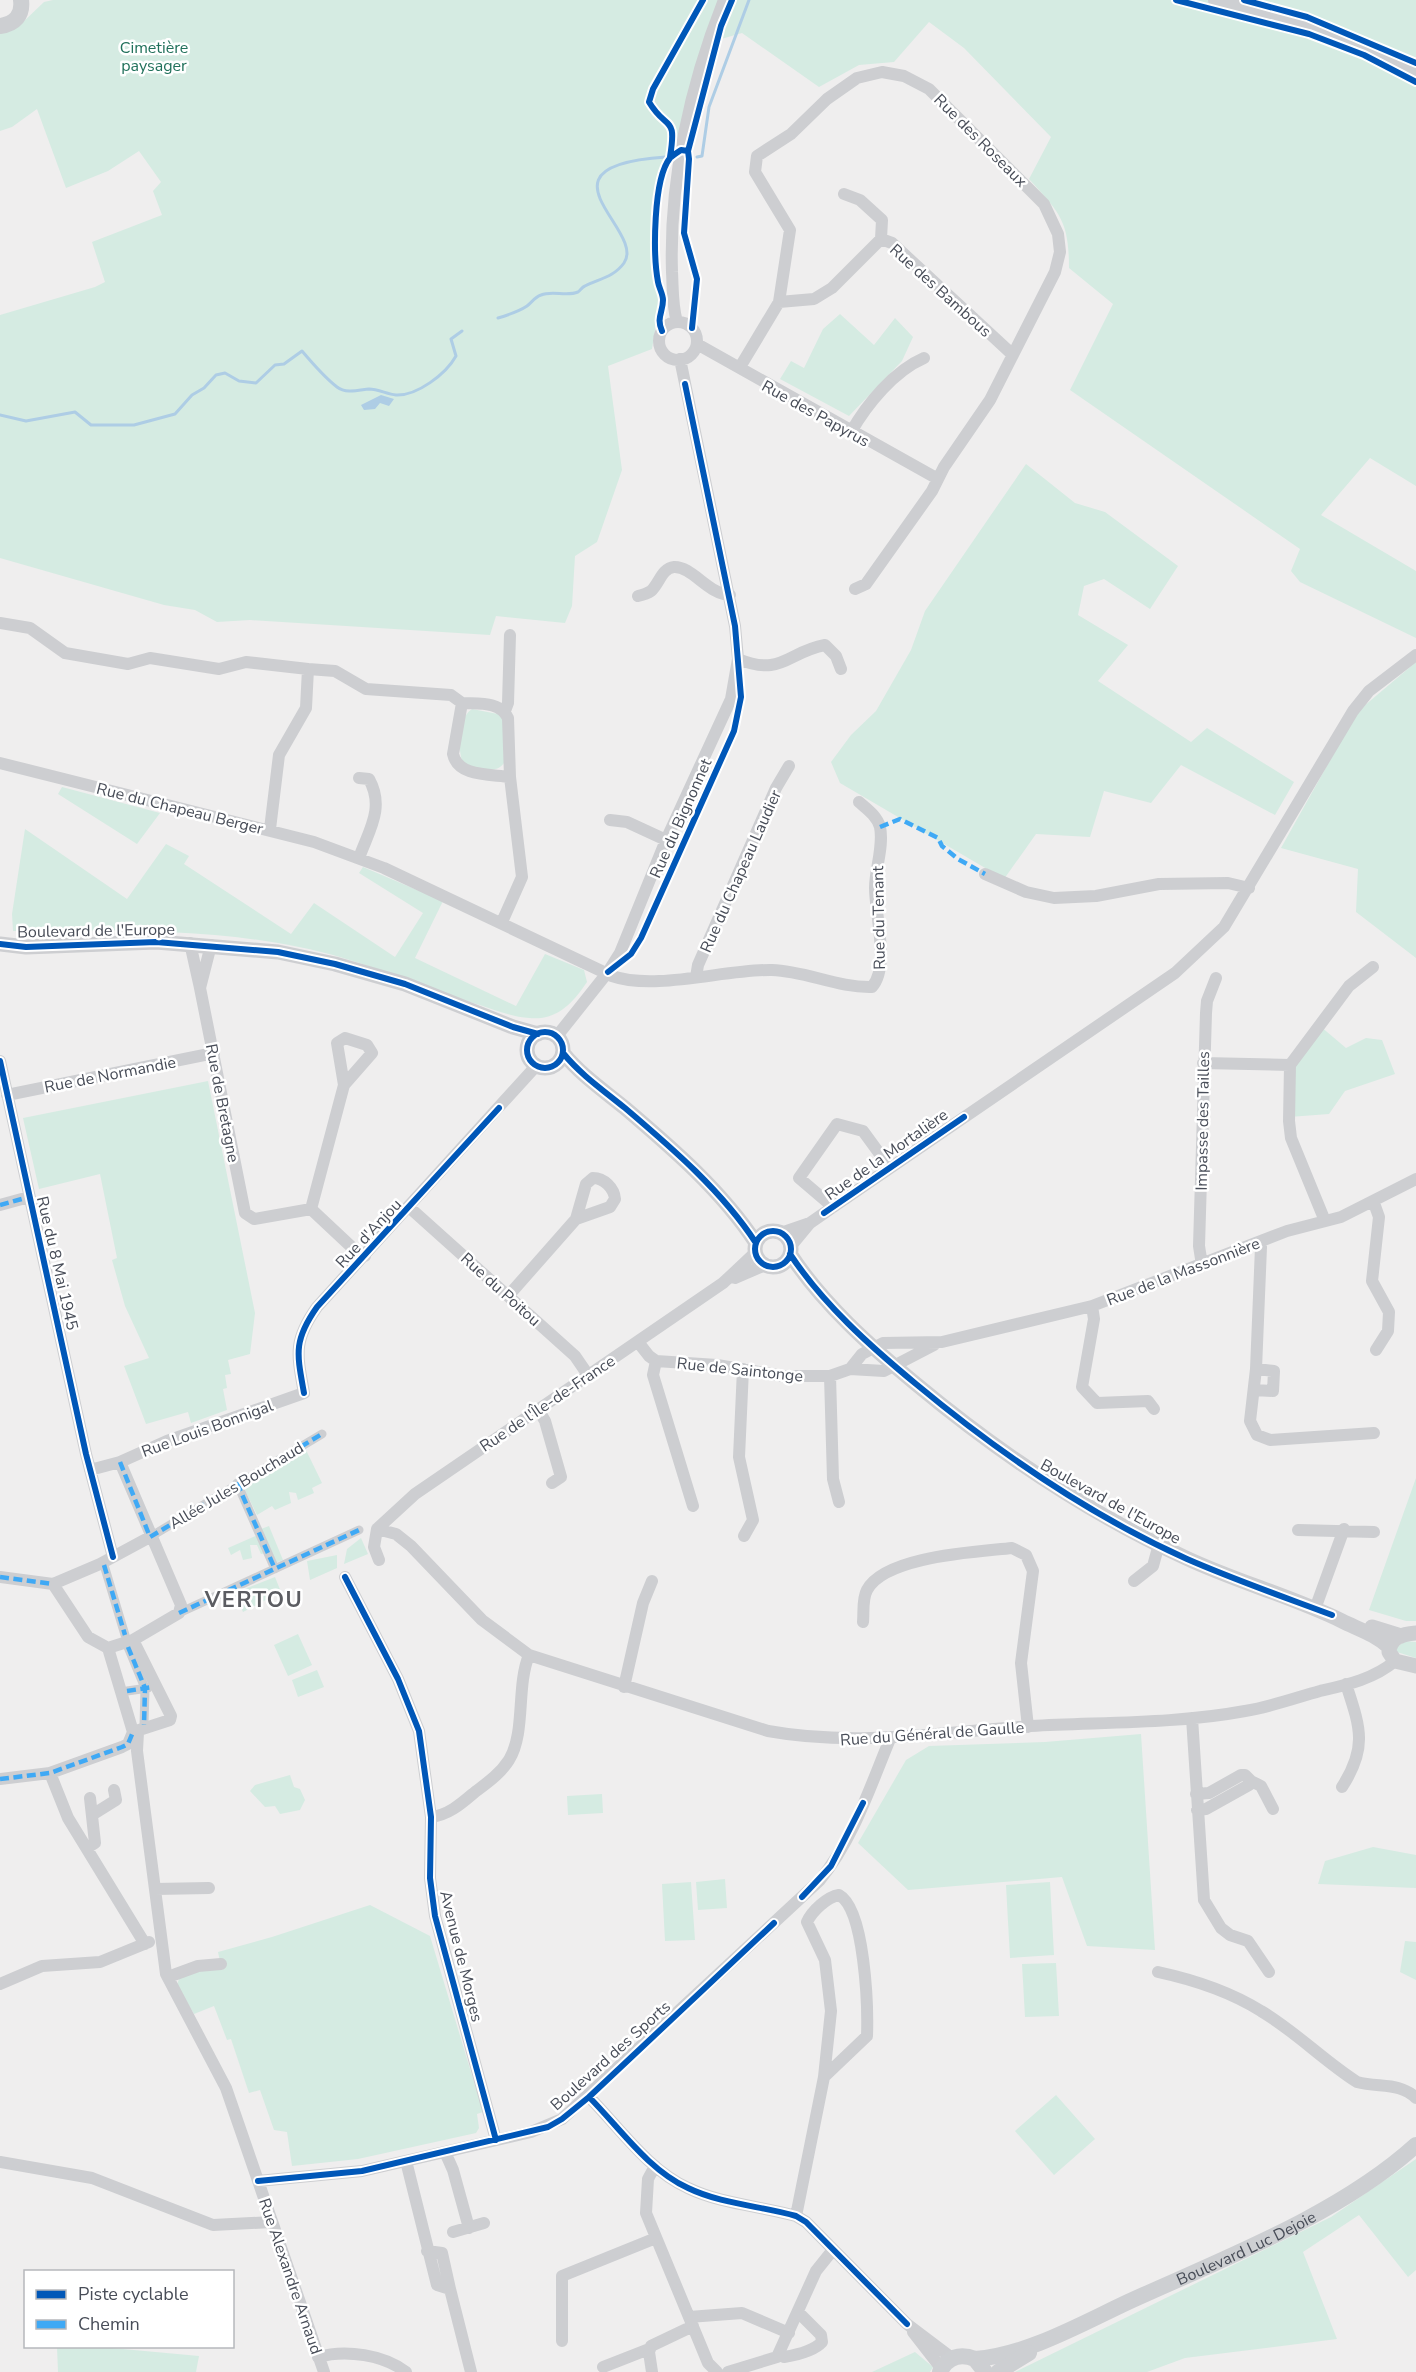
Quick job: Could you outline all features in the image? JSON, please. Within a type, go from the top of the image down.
[{"type":"main road","points":[[0,26],[9,24],[18,17],[21,0]]},
{"type":"main road","points":[[1216,0],[1310,25],[1416,73]]},
{"type":"main road","name":"Boulevard Luc Dejoie","points":[[944,2366],[968,2356],[980,2365],[1064,2332],[1301,2221],[1346,2196],[1416,2145]]},
{"type":"main road","name":"Boulevard Luc Dejoie","points":[[998,2372],[1064,2332]]},
{"type":"street","points":[[677,322],[674,310],[671,238],[680,159],[693,98],[712,29],[724,0]]},
{"type":"street","name":"Rue des Roseaux","points":[[740,367],[779,302],[790,230],[755,172],[757,156],[791,134],[827,99],[857,78],[882,72],[904,76],[929,88],[1044,204],[1052,216],[1060,252],[1056,272],[990,400],[932,491],[866,584],[855,589]]},
{"type":"street","points":[[844,194],[860,200],[882,220],[881,239]]},
{"type":"street","name":"Rue des Bambous","points":[[779,302],[814,299],[832,288],[881,239],[892,243],[1013,355]]},
{"type":"street","points":[[677,322],[692,328],[696,344],[691,355],[680,359],[668,357],[659,342],[666,326],[677,322]]},
{"type":"street","name":"Rue des Papyrus","points":[[696,344],[740,367],[760,382],[938,479]]},
{"type":"street","points":[[851,432],[862,413],[908,365],[924,358]]},
{"type":"street","name":"Rue du Bignonnet","points":[[557,1036],[608,972],[620,953],[666,840],[731,699],[738,659],[730,595],[680,359]]},
{"type":"street","points":[[638,596],[650,591],[666,571],[674,567],[683,569],[709,588],[730,595]]},
{"type":"street","points":[[0,623],[30,628],[65,653],[128,664],[150,658],[219,669],[246,662],[335,671],[366,689],[451,695],[462,703],[498,706],[505,711],[508,718],[510,777],[522,877],[502,922]]},
{"type":"street","points":[[505,711],[508,703],[510,635]]},
{"type":"street","points":[[738,659],[763,667],[786,663],[806,649],[825,645],[836,656],[841,669]]},
{"type":"street","name":"Rue de la Mortalière","points":[[791,1250],[810,1223],[1175,973],[1224,927],[1353,711],[1369,691],[1416,655]]},
{"type":"street","points":[[270,829],[279,755],[306,708],[308,669]]},
{"type":"street","points":[[462,703],[453,754],[455,762],[462,770],[510,777]]},
{"type":"street","name":"Rue du Chapeau Berger","points":[[0,763],[270,829],[359,858],[608,972]]},
{"type":"street","name":"Rue du Chapeau Laudier","points":[[696,977],[698,965],[760,823],[789,766]]},
{"type":"street","points":[[359,778],[369,779],[376,792],[378,806],[359,858]]},
{"type":"street","name":"Rue du Tenant","points":[[608,972],[625,979],[696,977],[772,970],[872,987],[879,979],[881,960],[875,888],[880,827],[874,815],[859,802]]},
{"type":"street","points":[[610,820],[627,822],[666,840]]},
{"type":"street","points":[[985,874],[1026,892],[1054,898],[1096,896],[1159,884],[1228,883],[1249,888]]},
{"type":"street","name":"Boulevard de l'Europe","points":[[0,944],[26,947],[190,943],[278,952],[335,964],[405,984],[471,1011],[538,1034]]},
{"type":"street","name":"Rue de Bretagne","points":[[190,943],[243,1205],[248,1217],[254,1219],[310,1209]]},
{"type":"street","name":"Rue de Bretagne","points":[[200,988],[210,945]]},
{"type":"street","name":"Boulevard de l'Europe","points":[[0,956],[26,947]]},
{"type":"street","points":[[1325,1221],[1291,1138],[1290,1065],[1349,986],[1373,967]]},
{"type":"street","name":"Impasse des Tailles","points":[[1202,1265],[1200,1246],[1203,1063],[1207,1001],[1216,978]]},
{"type":"street","name":"Boulevard de l'Europe","points":[[471,1011],[516,1039],[528,1052]]},
{"type":"street","points":[[546,1032],[557,1036],[562,1044],[558,1059],[543,1067],[537,1065],[528,1052],[529,1043],[538,1034],[546,1032]]},
{"type":"street","name":"Rue de Normandie","points":[[8,1095],[214,1053]]},
{"type":"street","name":"Boulevard de l'Europe","points":[[558,1059],[650,1130],[729,1206],[764,1257],[815,1288]]},
{"type":"street","name":"Rue du 8 Mai 1945","points":[[0,1061],[109,1561]]},
{"type":"street","points":[[1203,1063],[1290,1065]]},
{"type":"street","name":"Rue d'Anjou","points":[[304,1393],[298,1341],[302,1328],[317,1308],[410,1208],[537,1065]]},
{"type":"street","points":[[344,1084],[310,1209],[359,1254],[365,1256]]},
{"type":"street","points":[[833,1207],[799,1178],[837,1125],[863,1131],[890,1167]]},
{"type":"street","name":"Rue de la Massonnière","points":[[872,1347],[883,1343],[942,1342],[1092,1306],[1259,1242],[1374,1203],[1416,1179]]},
{"type":"street","points":[[0,1204],[29,1197]]},
{"type":"street","points":[[1374,1203],[1379,1217],[1372,1281],[1389,1312],[1388,1331],[1376,1350]]},
{"type":"street","name":"Boulevard de l'Europe","points":[[729,1206],[775,1232],[791,1250],[815,1288],[872,1347],[962,1423],[1033,1473],[1091,1508],[1186,1558],[1315,1609],[1402,1639]]},
{"type":"street","name":"Rue du Poitou","points":[[410,1208],[575,1356],[588,1375]]},
{"type":"street","points":[[509,1295],[576,1219]]},
{"type":"street","name":"Rue de la Mortalière","points":[[775,1232],[810,1223]]},
{"type":"street","points":[[775,1232],[763,1233],[764,1257],[791,1250]]},
{"type":"street","points":[[1259,1242],[1262,1247],[1256,1369],[1250,1421],[1257,1435],[1270,1440],[1374,1432]]},
{"type":"street","name":"Rue de l'Île-de-France","points":[[377,1529],[415,1494],[764,1257]]},
{"type":"street","points":[[1092,1306],[1094,1318],[1082,1387],[1097,1403],[1148,1401],[1154,1409]]},
{"type":"street","name":"Rue de Saintonge","points":[[638,1342],[656,1361],[743,1369],[783,1376],[830,1376],[849,1369],[884,1371],[895,1367]]},
{"type":"street","name":"Rue de la Massonnière","points":[[895,1367],[942,1342]]},
{"type":"street","name":"Rue de Saintonge","points":[[849,1369],[862,1353],[872,1347]]},
{"type":"street","points":[[656,1361],[653,1376],[693,1506]]},
{"type":"street","points":[[743,1369],[739,1457],[753,1520],[744,1536]]},
{"type":"street","points":[[1254,1390],[1272,1391],[1274,1371],[1256,1369]]},
{"type":"street","points":[[830,1376],[833,1479],[839,1502]]},
{"type":"street","name":"Rue Louis Bonnigal","points":[[179,1613],[181,1605],[150,1537],[120,1462],[167,1441],[304,1393]]},
{"type":"street","points":[[538,1409],[545,1421],[561,1477],[552,1483]]},
{"type":"street","name":"Allée Jules Bouchaud","points":[[150,1537],[322,1434]]},
{"type":"street","points":[[90,1470],[120,1462]]},
{"type":"street","points":[[237,1483],[275,1569]]},
{"type":"street","points":[[377,1529],[374,1547],[380,1560]]},
{"type":"street","name":"Rue du Général de Gaulle","points":[[377,1529],[396,1534],[411,1546],[482,1620],[529,1655],[768,1731],[825,1739],[890,1739],[1028,1727],[1192,1718],[1244,1711],[1346,1684],[1379,1673],[1395,1661]]},
{"type":"street","points":[[1298,1530],[1344,1529],[1374,1532]]},
{"type":"street","points":[[1315,1609],[1344,1529]]},
{"type":"street","points":[[53,1584],[88,1637],[108,1648],[130,1645],[179,1613],[359,1530]]},
{"type":"street","points":[[0,1577],[53,1584],[109,1561],[150,1537]]},
{"type":"street","points":[[1134,1581],[1153,1566],[1159,1544]]},
{"type":"street","points":[[863,1622],[865,1592],[874,1580],[893,1569],[933,1557],[1012,1548],[1019,1550],[1026,1555],[1033,1571],[1021,1663],[1028,1727]]},
{"type":"street","points":[[109,1561],[130,1645],[149,1688],[136,1737]]},
{"type":"street","name":"Avenue de Morges","points":[[345,1577],[398,1679],[413,1715],[423,1750],[431,1817],[430,1867],[435,1916],[496,2140]]},
{"type":"street","points":[[624,1687],[643,1603],[652,1581]]},
{"type":"street","points":[[1402,1639],[1390,1656],[1395,1661],[1416,1666]]},
{"type":"street","points":[[0,1779],[50,1773],[136,1737],[170,1720],[171,1716],[130,1645]]},
{"type":"street","name":"Rue Alexandre Arnaud","points":[[108,1648],[136,1737],[160,1938],[169,1980],[221,2078],[324,2372]]},
{"type":"street","points":[[431,1817],[455,1808],[497,1774],[508,1761],[514,1748],[523,1674],[529,1655]]},
{"type":"street","points":[[1342,1787],[1355,1767],[1361,1743],[1360,1727],[1346,1684]]},
{"type":"street","points":[[127,1691],[149,1688]]},
{"type":"street","points":[[1192,1718],[1204,1900],[1221,1928],[1225,1932],[1248,1941],[1269,1972]]},
{"type":"street","name":"Boulevard des Sports","points":[[258,2181],[362,2171],[548,2127],[562,2119],[589,2097],[825,1873],[838,1854],[863,1803],[890,1739]]},
{"type":"street","points":[[50,1773],[69,1818],[144,1945],[154,1953],[162,1952]]},
{"type":"street","points":[[1196,1794],[1209,1793],[1245,1775],[1261,1786],[1273,1809]]},
{"type":"street","points":[[1197,1810],[1206,1809],[1249,1785],[1251,1781]]},
{"type":"street","points":[[92,1815],[116,1800],[114,1790]]},
{"type":"street","points":[[87,1848],[95,1843],[90,1798]]},
{"type":"street","points":[[155,1889],[209,1888]]},
{"type":"street","points":[[796,2216],[824,2077],[831,2027],[830,1988],[825,1960],[807,1922],[810,1915],[832,1896],[839,1894],[851,1906],[854,1916],[864,1971],[867,2036],[824,2077]]},
{"type":"street","points":[[0,1984],[42,1966],[100,1962],[160,1938]]},
{"type":"street","points":[[169,1980],[198,1966],[221,1964]]},
{"type":"street","points":[[1158,1972],[1213,1986],[1240,1998],[1277,2021],[1358,2082],[1373,2086],[1403,2087],[1416,2098]]},
{"type":"street","points":[[589,2097],[656,2166],[676,2182],[705,2194],[796,2216],[907,2324],[944,2366]]},
{"type":"street","points":[[445,2152],[453,2170],[469,2228]]},
{"type":"street","points":[[406,2161],[437,2285],[450,2289],[471,2372]]},
{"type":"street","points":[[0,2162],[92,2178],[213,2225],[272,2222]]},
{"type":"street","points":[[656,2166],[648,2179],[644,2206],[708,2363],[717,2372]]},
{"type":"street","points":[[453,2232],[484,2223]]},
{"type":"street","points":[[562,2341],[562,2276],[656,2238]]},
{"type":"street","points":[[728,2372],[773,2359],[780,2354],[816,2271],[832,2251]]},
{"type":"street","points":[[780,2354],[784,2357],[790,2356],[816,2348],[822,2343],[821,2335],[798,2312]]},
{"type":"street","points":[[603,2367],[648,2349],[691,2321],[742,2313],[789,2333]]},
{"type":"street","points":[[648,2349],[652,2372]]},
{"type":"street","points":[[318,2357],[373,2356],[392,2361],[406,2372]]},
{"type":"green space","name":"Cimetière paysager","points":[[53,0],[1416,0],[1416,486],[1370,458],[1321,515],[1416,571],[1416,638],[1300,582],[1291,571],[1300,549],[1070,390],[1113,304],[1069,268],[1067,239],[1061,219],[1029,179],[1051,137],[964,48],[929,22],[894,62],[859,65],[819,87],[742,33],[704,44],[684,109],[673,161],[658,175],[653,271],[659,305],[652,349],[608,366],[622,470],[597,542],[575,556],[572,606],[565,623],[496,616],[490,635],[250,620],[217,622],[195,610],[164,605],[0,558],[0,315],[105,282],[92,242],[162,215],[153,191],[161,182],[139,151],[108,171],[66,188],[37,109],[12,127],[0,131],[0,29],[21,24],[44,2]]},
{"type":"green space","points":[[840,314],[874,345],[895,318],[913,337],[902,361],[849,416],[780,379],[791,361],[804,368],[823,329]]},
{"type":"green space","points":[[1026,464],[1075,503],[1105,512],[1178,566],[1150,609],[1104,579],[1084,586],[1078,615],[1128,645],[1098,681],[1191,742],[1207,728],[1294,782],[1275,815],[1181,765],[1151,803],[1104,791],[1090,837],[1036,834],[1004,879],[840,783],[831,762],[851,735],[876,711],[911,650],[925,611]]},
{"type":"green space","points":[[1416,662],[1416,958],[1356,912],[1358,869],[1281,848],[1357,712]]},
{"type":"green space","points":[[472,709],[503,715],[504,763],[501,767],[486,770],[464,766],[460,752],[461,727],[463,720]]},
{"type":"green space","points":[[62,787],[160,813],[137,844],[58,794]]},
{"type":"green space","points":[[25,829],[127,899],[166,844],[189,856],[184,864],[291,934],[314,903],[395,957],[423,913],[359,873],[363,867],[443,901],[415,958],[516,1006],[545,954],[584,970],[587,982],[563,1009],[548,1017],[529,1018],[501,1012],[343,958],[262,941],[180,932],[13,931],[12,914]]},
{"type":"green space","points":[[1320,1026],[1346,1048],[1366,1038],[1382,1040],[1395,1074],[1345,1091],[1329,1114],[1289,1117],[1290,1065]]},
{"type":"green space","points":[[208,1081],[255,1313],[250,1354],[228,1360],[231,1374],[225,1375],[227,1388],[223,1389],[227,1410],[191,1423],[188,1412],[146,1424],[124,1366],[149,1358],[125,1306],[112,1260],[117,1258],[100,1174],[39,1189],[23,1118]]},
{"type":"green space","points":[[305,1448],[322,1483],[312,1488],[314,1493],[298,1500],[296,1493],[289,1492],[291,1503],[275,1510],[272,1506],[257,1515],[242,1484],[275,1469],[291,1455]]},
{"type":"green space","points":[[1416,1478],[1416,1621],[1406,1621],[1369,1610]]},
{"type":"green space","points":[[269,1526],[283,1560],[275,1563],[261,1529]]},
{"type":"green space","points":[[258,1535],[266,1553],[261,1554],[257,1545],[250,1545],[252,1558],[243,1560],[240,1550],[231,1555],[228,1548]]},
{"type":"green space","points":[[361,1538],[368,1554],[344,1564],[347,1549]]},
{"type":"green space","points":[[337,1555],[337,1568],[310,1580],[307,1561]]},
{"type":"green space","points":[[275,1577],[281,1592],[243,1612],[234,1593]]},
{"type":"green space","points":[[298,1634],[312,1665],[288,1676],[274,1645]]},
{"type":"green space","points":[[1405,1641],[1416,1642],[1416,1658],[1397,1652],[1397,1647]]},
{"type":"green space","points":[[317,1670],[324,1687],[298,1697],[292,1680]]},
{"type":"green space","points":[[1141,1734],[1155,1950],[1087,1946],[1062,1877],[908,1890],[858,1843],[906,1760],[929,1746],[1045,1742]]},
{"type":"green space","points":[[290,1775],[294,1787],[300,1789],[305,1800],[300,1810],[280,1814],[275,1806],[265,1807],[250,1791],[255,1785]]},
{"type":"green space","points":[[602,1794],[603,1813],[568,1815],[567,1796]]},
{"type":"green space","points":[[1373,1847],[1416,1855],[1416,1888],[1318,1884],[1325,1861]]},
{"type":"green space","points":[[725,1879],[727,1908],[698,1910],[696,1882]]},
{"type":"green space","points":[[691,1882],[695,1940],[665,1941],[662,1884]]},
{"type":"green space","points":[[1050,1882],[1054,1955],[1010,1958],[1006,1885]]},
{"type":"green space","points":[[370,1905],[430,1936],[483,2112],[477,2114],[479,2128],[476,2133],[358,2159],[292,2166],[287,2132],[274,2130],[260,2090],[249,2093],[231,2039],[227,2040],[214,2006],[194,2014],[177,1985],[181,1973],[220,1961],[218,1952]]},
{"type":"green space","points":[[1405,1941],[1416,1942],[1416,1980],[1400,1972]]},
{"type":"green space","points":[[1056,1963],[1059,2016],[1025,2017],[1022,1964]]},
{"type":"green space","points":[[1056,2095],[1095,2139],[1054,2175],[1015,2131]]},
{"type":"green space","points":[[1416,2159],[1416,2270],[1408,2277],[1359,2215],[1303,2252],[1337,2339],[1185,2358],[1147,2372],[1015,2372],[1331,2217]]},
{"type":"green space","points":[[57,2348],[112,2348],[199,2356],[196,2372],[58,2372]]},
{"type":"green space","points":[[915,2352],[933,2367],[930,2372],[872,2372]]},
{"type":"water","points":[[381,395],[394,399],[389,406],[380,403],[375,409],[364,410],[361,405]]},
{"type":"waterway","points":[[697,157],[702,156],[709,107],[749,0]]},
{"type":"waterway","points":[[498,318],[524,308],[541,295],[578,292],[620,268],[624,263],[627,249],[621,234],[601,201],[597,186],[604,173],[625,163],[666,157]]},
{"type":"waterway","points":[[0,415],[26,421],[75,412],[91,425],[134,425],[175,414],[192,395],[204,388],[216,375],[225,373],[239,381],[256,383],[275,365],[284,364],[302,351],[323,375],[341,389],[353,391],[372,389],[396,395],[404,394],[422,388],[445,370],[456,356],[451,339],[462,331]]},
{"type":"marked path","points":[[880,827],[900,819],[938,838],[942,846],[958,859],[985,874]]},
{"type":"marked path","points":[[0,1205],[29,1197]]},
{"type":"marked path","points":[[120,1462],[150,1537],[322,1434]]},
{"type":"marked path","points":[[237,1483],[275,1569]]},
{"type":"marked path","points":[[179,1613],[359,1530]]},
{"type":"marked path","points":[[104,1565],[125,1635]]},
{"type":"marked path","points":[[0,1577],[53,1584]]},
{"type":"marked path","points":[[128,1647],[145,1688],[144,1725]]},
{"type":"marked path","points":[[127,1691],[153,1687]]},
{"type":"marked path","points":[[0,1779],[50,1773],[122,1747],[128,1744],[133,1732]]},
{"type":"cycle path","points":[[670,157],[671,129],[649,102],[653,89],[703,0]]},
{"type":"cycle path","points":[[688,151],[721,26],[732,0]]},
{"type":"cycle path","points":[[1176,0],[1309,34],[1364,55],[1416,82]]},
{"type":"cycle path","points":[[1244,0],[1307,17],[1416,63]]},
{"type":"cycle path","points":[[662,331],[660,319],[663,298],[658,282],[655,254],[657,199],[664,168],[670,158],[681,150],[688,151],[689,159],[684,233],[697,279],[692,328]]},
{"type":"cycle path","points":[[608,972],[631,954],[641,938],[734,731],[741,697],[735,626],[685,384]]},
{"type":"cycle path","points":[[0,944],[26,947],[156,942],[278,952],[335,964],[405,984],[513,1027],[538,1034]]},
{"type":"cycle path","points":[[545,1032],[558,1037],[563,1050],[558,1063],[545,1068],[532,1063],[527,1050],[532,1037],[545,1032]]},
{"type":"cycle path","points":[[563,1053],[695,1171],[728,1206],[756,1243]]},
{"type":"cycle path","points":[[0,1061],[86,1454],[113,1557]]},
{"type":"cycle path","points":[[304,1393],[299,1358],[300,1339],[317,1307],[499,1108]]},
{"type":"cycle path","points":[[824,1213],[964,1117]]},
{"type":"cycle path","points":[[773,1231],[786,1236],[791,1249],[786,1262],[773,1267],[760,1262],[755,1249],[760,1236],[773,1231]]},
{"type":"cycle path","points":[[790,1254],[832,1307],[882,1355],[947,1410],[1046,1481],[1115,1523],[1187,1559],[1332,1615]]},
{"type":"cycle path","points":[[345,1577],[398,1679],[419,1731],[431,1817],[430,1878],[435,1916],[496,2140]]},
{"type":"cycle path","points":[[802,1897],[831,1866],[863,1803]]},
{"type":"cycle path","points":[[258,2181],[362,2171],[548,2127],[562,2119],[589,2097],[774,1923]]},
{"type":"cycle path","points":[[589,2097],[647,2159],[673,2180],[714,2198],[796,2216],[806,2222],[907,2324]]},
{"type":"district","name":"VERTOU","points":[[254,1599]]}]
